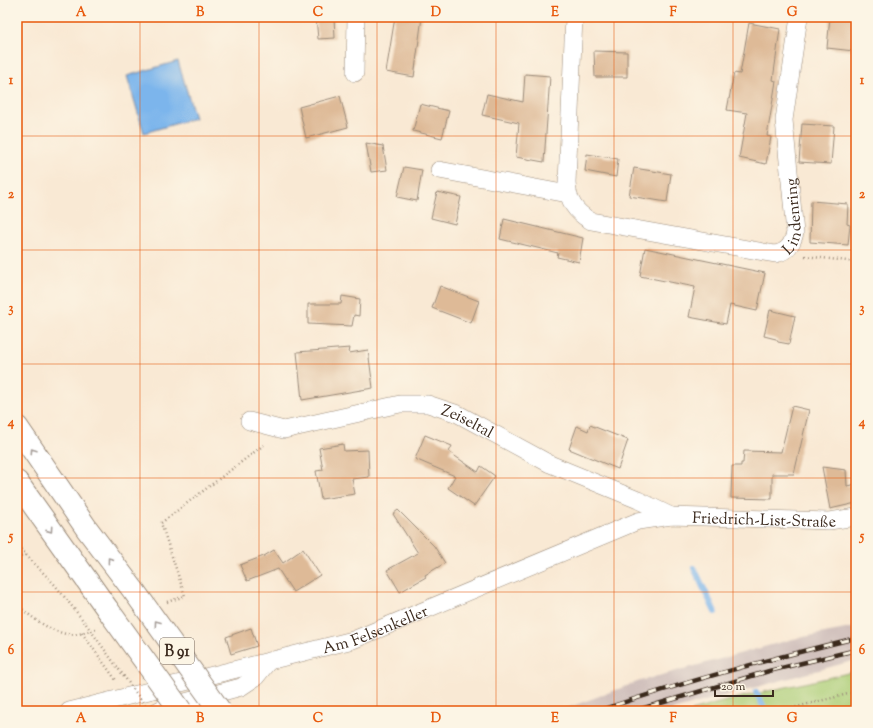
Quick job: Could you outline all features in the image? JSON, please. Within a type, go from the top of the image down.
[{"type":"highway","name":"B 91","points":[[17,427],[87,529],[134,591],[220,711]]},
{"type":"highway","name":"B 91","points":[[17,482],[181,711]]},
{"type":"street","points":[[355,73],[356,17]]},
{"type":"street","points":[[439,170],[568,194],[574,17]]},
{"type":"street","name":"Lindenring","points":[[568,194],[576,210],[591,221],[775,254],[783,253],[793,242],[795,234],[784,120],[798,17]]},
{"type":"street","name":"Zeiseltal","points":[[249,422],[284,430],[400,404],[428,404],[458,414],[550,464],[638,500],[671,516]]},
{"type":"street","name":"Friedrich-List-Straße","points":[[671,516],[829,521],[856,517]]},
{"type":"street","name":"Am Felsenkeller","points":[[69,711],[353,640],[638,521],[671,516]]},
{"type":"street","points":[[157,711],[163,708],[241,687],[256,677],[268,662]]},
{"type":"path","points":[[803,256],[856,262]]},
{"type":"path","points":[[162,523],[284,430]]},
{"type":"path","points":[[17,542],[26,555],[56,585],[149,711]]},
{"type":"path","points":[[17,558],[26,555]]},
{"type":"path","points":[[17,604],[42,623],[66,634]]},
{"type":"path","points":[[82,633],[126,696]]},
{"type":"path","points":[[780,711],[856,692]]},
{"type":"shaded area","points":[[856,627],[856,660],[668,711],[559,711],[640,681],[793,639]]},
{"type":"green space","points":[[856,671],[856,711],[691,711],[711,705]]},
{"type":"water","points":[[178,61],[195,118],[144,133],[127,76]]},
{"type":"building","points":[[316,17],[334,17],[335,38],[318,39]]},
{"type":"building","points":[[395,17],[422,17],[414,77],[386,72]]},
{"type":"building","points":[[830,17],[856,17],[854,51],[827,48]]},
{"type":"building","points":[[749,23],[780,29],[773,80],[776,81],[767,136],[771,137],[766,164],[739,158],[747,113],[727,110],[734,73],[740,74]]},
{"type":"building","points":[[594,51],[627,52],[627,77],[595,77]]},
{"type":"building","points":[[525,74],[550,76],[544,162],[516,157],[519,123],[482,115],[487,94],[523,102]]},
{"type":"building","points":[[340,96],[348,127],[306,138],[299,107]]},
{"type":"building","points":[[420,104],[449,111],[442,138],[413,131]]},
{"type":"building","points":[[802,124],[834,126],[831,164],[799,162]]},
{"type":"building","points":[[366,143],[383,146],[387,170],[371,172]]},
{"type":"building","points":[[587,154],[618,159],[616,177],[585,171]]},
{"type":"building","points":[[404,167],[422,170],[417,201],[397,197]]},
{"type":"building","points":[[634,168],[671,174],[667,202],[629,196]]},
{"type":"building","points":[[437,192],[461,197],[455,224],[431,218]]},
{"type":"building","points":[[811,201],[848,204],[847,224],[850,225],[848,245],[810,242]]},
{"type":"building","points":[[504,219],[583,238],[579,262],[557,257],[558,253],[500,239]]},
{"type":"building","points":[[645,248],[765,273],[757,311],[730,305],[726,324],[689,317],[695,287],[640,276]]},
{"type":"building","points":[[440,286],[479,301],[471,323],[432,308]]},
{"type":"building","points":[[342,296],[360,299],[359,316],[354,315],[352,326],[308,324],[308,304],[341,304]]},
{"type":"building","points":[[770,310],[795,316],[789,344],[778,342],[776,339],[764,336]]},
{"type":"building","points":[[350,348],[349,353],[368,350],[373,388],[302,400],[297,352]]},
{"type":"building","points":[[792,406],[809,410],[794,474],[772,474],[772,499],[731,498],[732,466],[741,466],[741,463],[743,463],[744,451],[781,452]]},
{"type":"building","points":[[590,425],[628,440],[618,469],[569,449],[577,426],[588,431]]},
{"type":"building","points":[[425,435],[452,446],[449,452],[478,472],[481,466],[495,476],[474,506],[448,488],[455,476],[415,459]]},
{"type":"building","points":[[343,444],[344,451],[368,450],[369,477],[352,479],[355,494],[321,499],[316,471],[323,470],[319,448]]},
{"type":"building","points":[[822,467],[846,470],[847,486],[856,484],[856,503],[830,509]]},
{"type":"building","points":[[398,510],[434,546],[445,563],[425,575],[426,577],[400,592],[387,570],[418,553],[393,514]]},
{"type":"building","points":[[303,549],[320,575],[293,592],[278,569],[247,581],[240,565],[264,556],[274,550],[283,563]]},
{"type":"building","points":[[251,628],[257,646],[231,654],[226,637]]},
{"type":"waterway","points":[[694,568],[715,612]]},
{"type":"waterway","points":[[756,692],[763,706]]},
{"type":"railway","points":[[598,711],[662,690],[791,654],[856,638]]},
{"type":"railway","points":[[634,711],[769,671],[856,650]]}]
